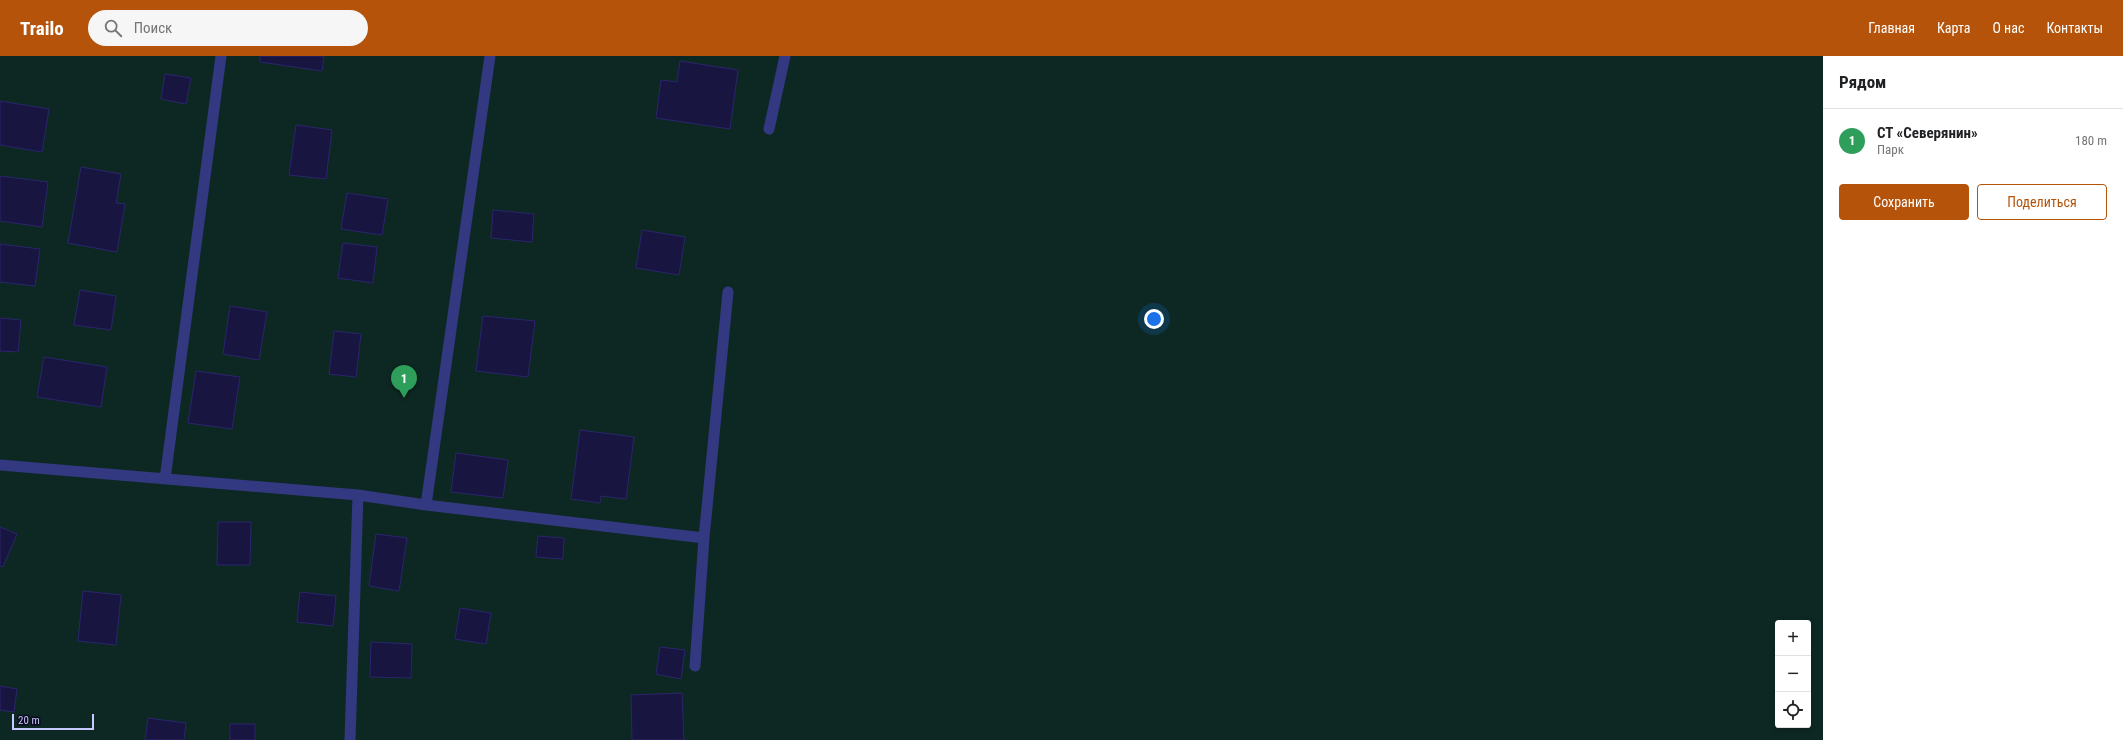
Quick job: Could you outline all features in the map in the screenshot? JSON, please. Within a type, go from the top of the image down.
[{"type":"lane","points":[[166,479],[221,56]]},
{"type":"lane","points":[[426,505],[490,56]]},
{"type":"lane","points":[[769,129],[785,56]]},
{"type":"lane","points":[[695,666],[704,538],[728,292]]},
{"type":"lane","points":[[0,465],[358,495],[426,505],[704,538]]},
{"type":"lane","points":[[350,740],[358,495]]},
{"type":"green space","points":[[0,56],[1823,56],[1823,740],[0,740]]},
{"type":"building","points":[[260,56],[324,56],[322,71],[260,62]]},
{"type":"building","points":[[680,61],[738,70],[730,129],[656,118],[661,80],[677,82]]},
{"type":"building","points":[[165,74],[191,78],[186,104],[161,99]]},
{"type":"building","points":[[0,101],[49,109],[42,152],[0,145]]},
{"type":"building","points":[[296,125],[332,130],[326,179],[289,175]]},
{"type":"building","points":[[81,167],[121,174],[116,203],[125,204],[117,252],[68,243]]},
{"type":"building","points":[[0,176],[48,182],[42,227],[0,221]]},
{"type":"building","points":[[347,193],[388,199],[382,235],[341,229]]},
{"type":"building","points":[[493,210],[534,214],[532,242],[491,238]]},
{"type":"building","points":[[642,230],[685,237],[679,275],[636,268]]},
{"type":"building","points":[[343,243],[377,247],[373,283],[338,278]]},
{"type":"building","points":[[0,244],[40,249],[35,286],[0,282]]},
{"type":"building","points":[[80,290],[116,296],[111,330],[74,325]]},
{"type":"building","points":[[230,306],[267,312],[259,360],[223,354]]},
{"type":"building","points":[[483,316],[535,321],[528,377],[476,371]]},
{"type":"building","points":[[0,318],[21,320],[18,352],[0,351]]},
{"type":"building","points":[[334,331],[361,334],[356,377],[329,374]]},
{"type":"building","points":[[44,357],[107,367],[101,407],[37,397]]},
{"type":"building","points":[[196,371],[240,377],[232,429],[188,423]]},
{"type":"building","points":[[580,430],[634,437],[626,499],[601,496],[600,503],[571,499]]},
{"type":"building","points":[[456,453],[508,460],[503,498],[451,492]]},
{"type":"building","points":[[218,522],[251,522],[250,565],[217,565]]},
{"type":"building","points":[[0,527],[17,534],[3,567],[0,566]]},
{"type":"building","points":[[376,534],[407,538],[399,591],[369,586]]},
{"type":"building","points":[[538,536],[564,538],[563,559],[536,557]]},
{"type":"building","points":[[83,591],[121,595],[116,645],[78,641]]},
{"type":"building","points":[[300,592],[336,596],[333,626],[297,622]]},
{"type":"building","points":[[460,608],[491,613],[486,644],[455,639]]},
{"type":"building","points":[[371,642],[412,644],[411,678],[370,677]]},
{"type":"building","points":[[660,647],[685,650],[681,679],[656,674]]},
{"type":"building","points":[[0,686],[17,689],[14,712],[0,710]]},
{"type":"building","points":[[682,693],[684,740],[632,740],[631,695]]},
{"type":"building","points":[[148,718],[186,723],[184,740],[145,740]]},
{"type":"building","points":[[230,724],[255,724],[255,740],[230,740]]},
{"type":"place","name":"СТ «Северянин»","points":[[404,398]]}]
